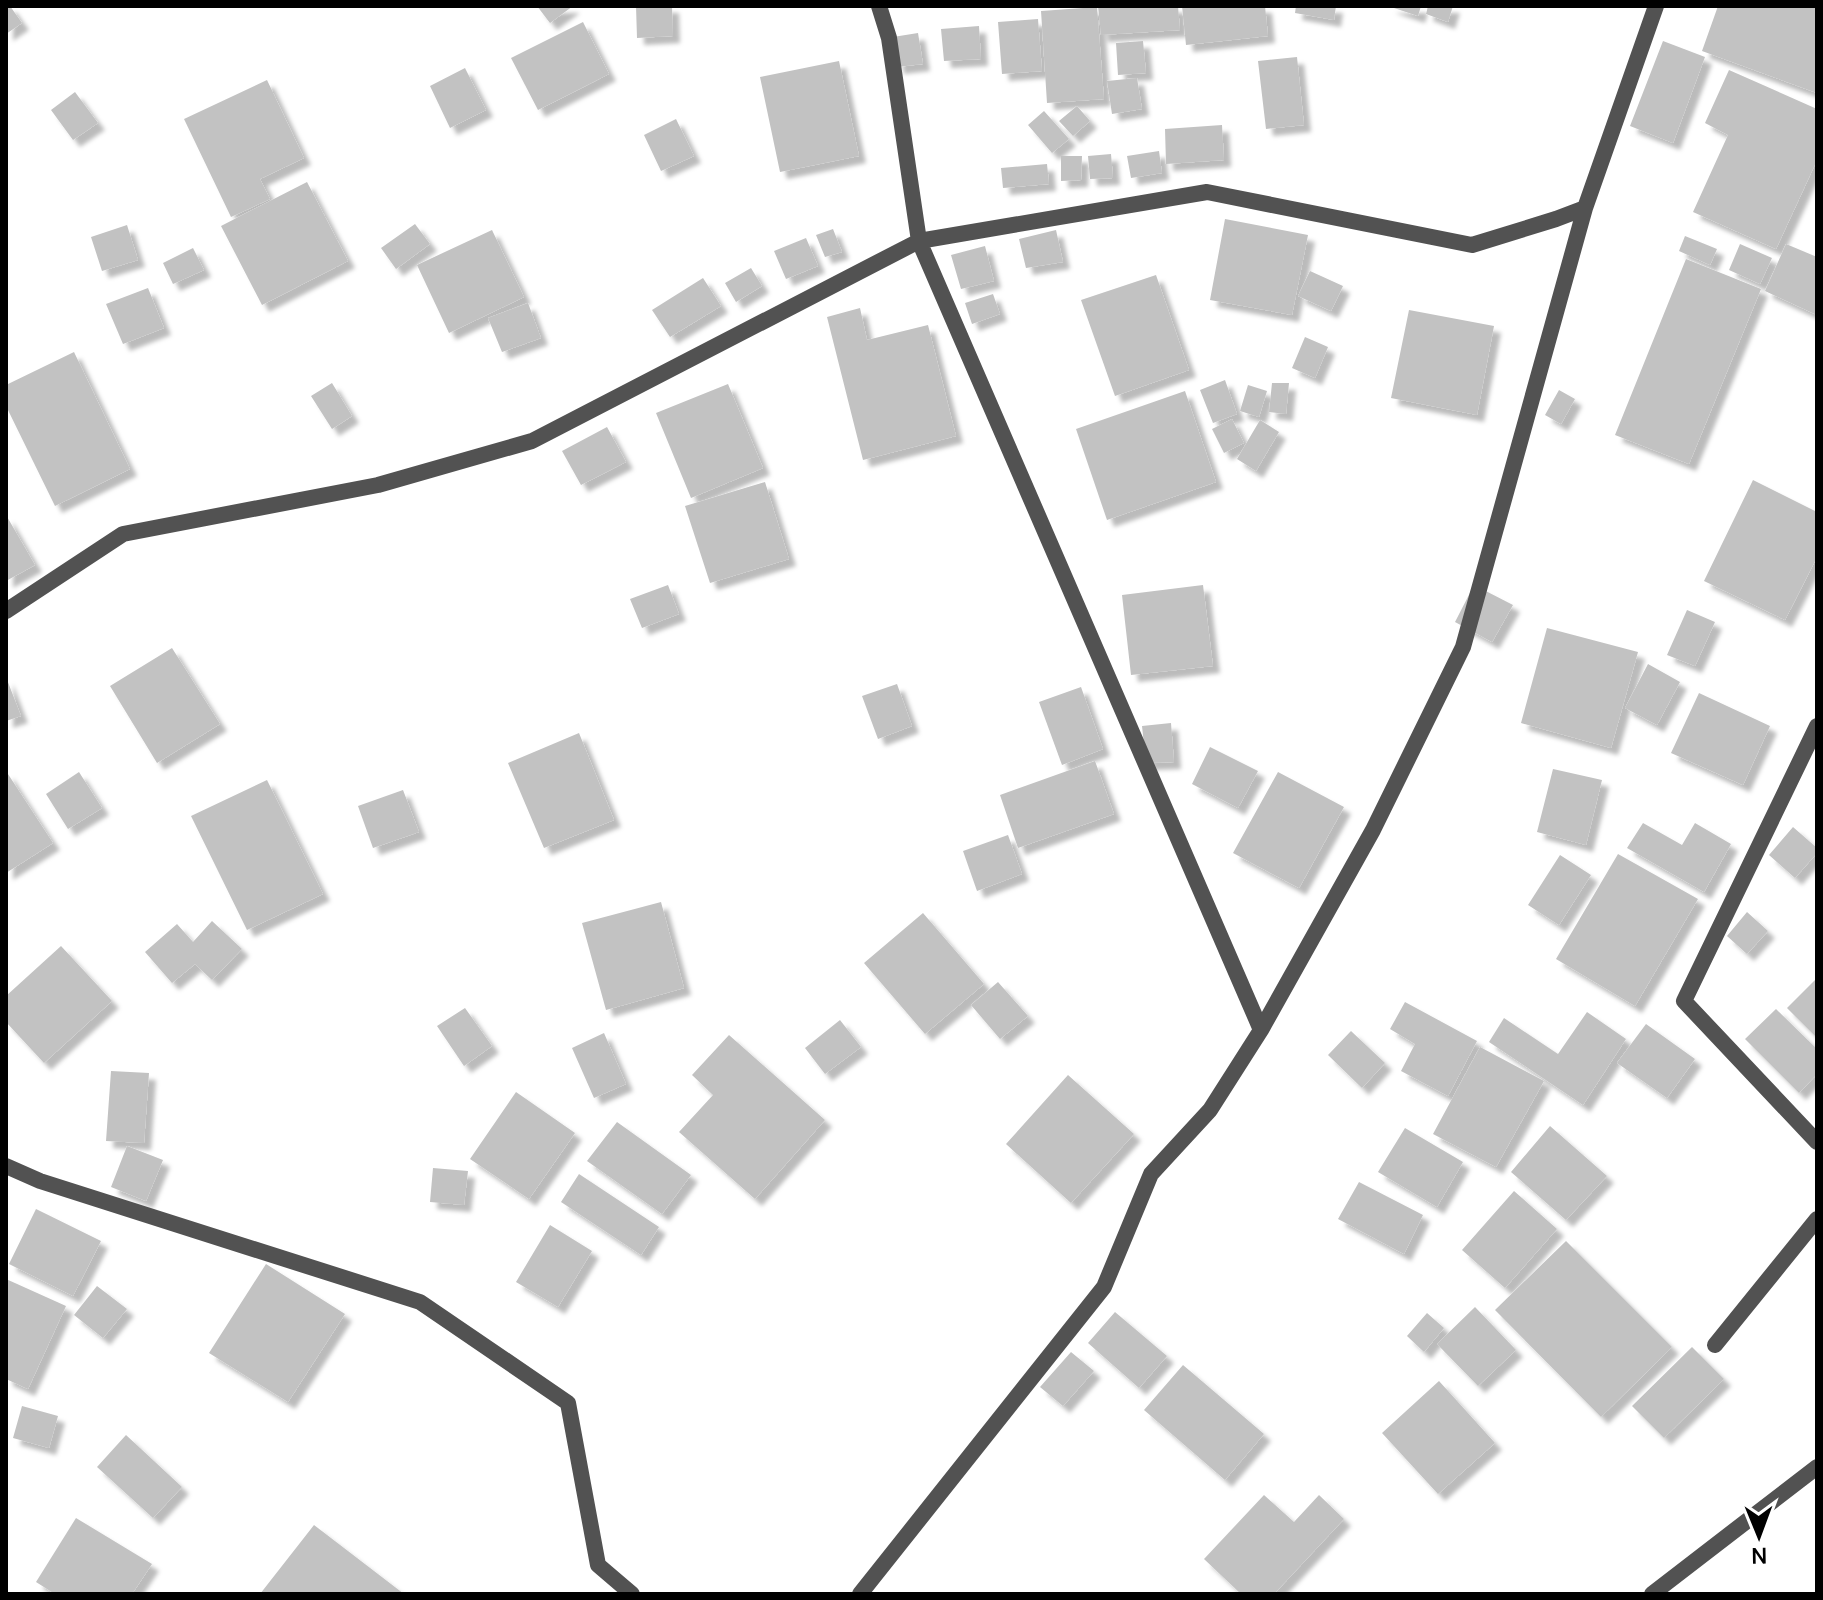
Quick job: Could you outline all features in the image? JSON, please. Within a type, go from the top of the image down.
[{"type":"street","points":[[879,6],[889,38],[919,241],[1261,1030]]},
{"type":"street","points":[[860,1594],[1104,1287],[1151,1174],[1210,1110],[1261,1030],[1373,830],[1463,647],[1585,208],[1656,6]]},
{"type":"street","points":[[6,611],[123,534],[378,485],[532,441],[919,241],[1207,192],[1472,245],[1585,208]]},
{"type":"street","points":[[1817,726],[1684,1001],[1817,1142]]},
{"type":"street","points":[[6,1166],[40,1181],[420,1302],[568,1403],[598,1565],[632,1594]]},
{"type":"street","points":[[1715,1345],[1817,1219]]},
{"type":"street","points":[[1652,1594],[1817,1467]]},
{"type":"building","points":[[6,6],[10,6],[22,23],[6,34]]},
{"type":"building","points":[[537,6],[573,6],[550,23]]},
{"type":"building","points":[[636,6],[672,6],[673,36],[637,38]]},
{"type":"building","points":[[1098,6],[1178,6],[1180,30],[1101,35]]},
{"type":"building","points":[[1182,6],[1265,6],[1268,36],[1186,45]]},
{"type":"building","points":[[1296,6],[1336,6],[1334,20],[1295,13]]},
{"type":"building","points":[[1388,6],[1421,6],[1418,16]]},
{"type":"building","points":[[1428,6],[1453,6],[1448,22],[1426,14]]},
{"type":"building","points":[[1718,6],[1817,6],[1817,93],[1702,51]]},
{"type":"building","points":[[1097,7],[1104,99],[1047,103],[1041,11]]},
{"type":"building","points":[[1038,19],[1042,71],[1002,74],[998,22]]},
{"type":"building","points":[[583,22],[609,74],[538,110],[511,58]]},
{"type":"building","points":[[979,26],[981,59],[944,61],[941,29]]},
{"type":"building","points":[[918,33],[923,64],[897,67],[893,37]]},
{"type":"building","points":[[1143,41],[1146,73],[1118,75],[1116,43]]},
{"type":"building","points":[[1663,41],[1705,57],[1673,143],[1630,126]]},
{"type":"building","points":[[1297,57],[1304,125],[1266,129],[1258,61]]},
{"type":"building","points":[[839,61],[859,156],[780,172],[760,77]]},
{"type":"building","points":[[465,68],[486,110],[450,128],[430,86]]},
{"type":"building","points":[[1729,70],[1817,109],[1817,160],[1776,249],[1693,212],[1728,135],[1705,123]]},
{"type":"building","points":[[1137,78],[1142,109],[1112,114],[1107,81]]},
{"type":"building","points":[[267,80],[304,158],[260,179],[270,199],[231,217],[184,119]]},
{"type":"building","points":[[75,92],[98,123],[73,140],[51,110]]},
{"type":"building","points":[[1077,106],[1090,121],[1073,136],[1059,121]]},
{"type":"building","points":[[1044,111],[1069,139],[1052,153],[1028,125]]},
{"type":"building","points":[[676,119],[694,156],[661,171],[644,135]]},
{"type":"building","points":[[1222,125],[1224,160],[1166,164],[1165,129]]},
{"type":"building","points":[[1159,151],[1162,173],[1131,178],[1127,156]]},
{"type":"building","points":[[1111,154],[1113,178],[1090,179],[1088,156]]},
{"type":"building","points":[[1061,156],[1082,156],[1081,180],[1061,181]]},
{"type":"building","points":[[1047,164],[1049,184],[1003,188],[1001,168]]},
{"type":"building","points":[[307,182],[348,261],[262,305],[221,226]]},
{"type":"building","points":[[1225,219],[1308,235],[1292,315],[1210,300]]},
{"type":"building","points":[[415,224],[430,244],[396,269],[381,248]]},
{"type":"building","points":[[127,225],[138,260],[102,271],[91,237]]},
{"type":"building","points":[[833,229],[842,252],[825,257],[816,235]]},
{"type":"building","points":[[492,230],[524,297],[449,333],[417,265]]},
{"type":"building","points":[[1056,230],[1063,262],[1026,268],[1019,239]]},
{"type":"building","points":[[1685,236],[1717,249],[1710,265],[1679,251]]},
{"type":"building","points":[[806,238],[818,266],[786,279],[774,251]]},
{"type":"building","points":[[1740,244],[1772,258],[1760,284],[1729,270]]},
{"type":"building","points":[[1786,244],[1817,257],[1817,315],[1765,291]]},
{"type":"building","points":[[985,246],[994,281],[961,289],[951,255]]},
{"type":"building","points":[[193,248],[204,270],[173,284],[163,263]]},
{"type":"building","points":[[1686,259],[1761,289],[1689,464],[1615,435]]},
{"type":"building","points":[[751,268],[762,286],[736,302],[725,283]]},
{"type":"building","points":[[1310,271],[1343,286],[1331,311],[1298,296]]},
{"type":"building","points":[[1156,275],[1189,370],[1115,396],[1081,300]]},
{"type":"building","points":[[703,278],[721,306],[670,337],[652,310]]},
{"type":"building","points":[[148,288],[164,328],[123,344],[106,304]]},
{"type":"building","points":[[993,294],[1000,314],[972,324],[965,303]]},
{"type":"building","points":[[528,303],[541,338],[502,352],[488,318]]},
{"type":"building","points":[[860,308],[867,340],[928,325],[956,436],[863,460],[827,317]]},
{"type":"building","points":[[1409,310],[1494,326],[1477,415],[1391,398]]},
{"type":"building","points":[[1305,337],[1328,347],[1315,378],[1292,368]]},
{"type":"building","points":[[74,352],[130,469],[55,506],[6,406],[6,385]]},
{"type":"building","points":[[1225,380],[1237,414],[1213,423],[1200,390]]},
{"type":"building","points":[[332,383],[352,416],[332,429],[311,396]]},
{"type":"building","points":[[1272,383],[1289,383],[1286,414],[1269,412]]},
{"type":"building","points":[[728,384],[763,468],[691,498],[656,413]]},
{"type":"building","points":[[1248,385],[1267,391],[1259,417],[1240,411]]},
{"type":"building","points":[[1559,390],[1575,399],[1561,424],[1545,415]]},
{"type":"building","points":[[1185,391],[1216,482],[1107,520],[1076,429]]},
{"type":"building","points":[[1232,419],[1244,443],[1224,453],[1212,429]]},
{"type":"building","points":[[1260,420],[1279,432],[1256,471],[1237,459]]},
{"type":"building","points":[[607,427],[626,462],[581,485],[562,451]]},
{"type":"building","points":[[1753,480],[1817,512],[1817,557],[1785,620],[1704,581]]},
{"type":"building","points":[[765,482],[789,559],[710,583],[685,506]]},
{"type":"building","points":[[6,515],[35,565],[6,581]]},
{"type":"building","points":[[668,585],[679,614],[642,628],[630,599]]},
{"type":"building","points":[[1203,585],[1213,666],[1131,675],[1122,595]]},
{"type":"building","points":[[1474,585],[1513,605],[1492,642],[1455,622]]},
{"type":"building","points":[[1687,610],[1715,622],[1695,666],[1667,655]]},
{"type":"building","points":[[1547,628],[1638,652],[1611,748],[1521,723]]},
{"type":"building","points":[[172,648],[220,724],[157,763],[110,686]]},
{"type":"building","points":[[1648,664],[1680,682],[1657,725],[1625,708]]},
{"type":"building","points":[[6,677],[21,716],[6,721]]},
{"type":"building","points":[[897,684],[912,726],[878,739],[862,696]]},
{"type":"building","points":[[1081,687],[1103,749],[1062,765],[1039,702]]},
{"type":"building","points":[[1699,693],[1770,726],[1743,785],[1671,753]]},
{"type":"building","points":[[1171,723],[1174,762],[1146,763],[1142,726]]},
{"type":"building","points":[[579,733],[614,820],[544,848],[508,763]]},
{"type":"building","points":[[1210,747],[1258,771],[1238,808],[1192,784]]},
{"type":"building","points":[[1095,761],[1114,814],[1018,848],[1000,795]]},
{"type":"building","points":[[1553,769],[1602,780],[1586,845],[1537,832]]},
{"type":"building","points":[[6,771],[53,843],[6,873]]},
{"type":"building","points":[[79,772],[102,808],[68,829],[46,794]]},
{"type":"building","points":[[1278,772],[1344,807],[1299,888],[1233,853]]},
{"type":"building","points":[[267,780],[323,894],[247,930],[191,816]]},
{"type":"building","points":[[403,790],[419,832],[373,848],[358,806]]},
{"type":"building","points":[[1643,823],[1682,845],[1695,823],[1731,844],[1704,892],[1627,848]]},
{"type":"building","points":[[1793,827],[1817,848],[1817,853],[1795,878],[1769,855]]},
{"type":"building","points":[[1008,835],[1022,874],[977,891],[963,851]]},
{"type":"building","points":[[1618,854],[1698,899],[1635,1006],[1556,959]]},
{"type":"building","points":[[1560,855],[1591,875],[1559,925],[1528,905]]},
{"type":"building","points":[[661,902],[684,988],[606,1010],[582,923]]},
{"type":"building","points":[[1747,912],[1768,931],[1747,954],[1727,936]]},
{"type":"building","points":[[923,913],[984,984],[925,1034],[864,963]]},
{"type":"building","points":[[212,921],[242,949],[212,980],[195,964],[172,983],[145,952],[177,924],[193,942]]},
{"type":"building","points":[[61,946],[112,1001],[44,1063],[6,1022],[6,996]]},
{"type":"building","points":[[1817,978],[1817,1038],[1787,1008]]},
{"type":"building","points":[[998,982],[1028,1016],[1000,1039],[971,1005]]},
{"type":"building","points":[[1405,1002],[1477,1041],[1448,1096],[1401,1071],[1415,1044],[1390,1029]]},
{"type":"building","points":[[465,1008],[492,1046],[464,1066],[437,1026]]},
{"type":"building","points":[[1776,1009],[1817,1049],[1817,1074],[1799,1093],[1745,1039]]},
{"type":"building","points":[[1587,1012],[1626,1039],[1583,1105],[1489,1042],[1504,1018],[1558,1054]]},
{"type":"building","points":[[840,1020],[861,1047],[825,1074],[805,1048]]},
{"type":"building","points":[[1646,1024],[1695,1059],[1667,1098],[1617,1063]]},
{"type":"building","points":[[1351,1031],[1385,1063],[1362,1088],[1328,1055]]},
{"type":"building","points":[[604,1033],[626,1084],[594,1098],[572,1048]]},
{"type":"building","points":[[729,1035],[825,1120],[755,1199],[679,1132],[713,1095],[692,1075]]},
{"type":"building","points":[[1480,1047],[1544,1081],[1496,1167],[1433,1134]]},
{"type":"building","points":[[111,1071],[149,1073],[144,1143],[106,1141]]},
{"type":"building","points":[[1068,1075],[1134,1134],[1071,1203],[1006,1144]]},
{"type":"building","points":[[516,1092],[575,1133],[529,1199],[470,1159]]},
{"type":"building","points":[[617,1122],[691,1175],[662,1214],[587,1161]]},
{"type":"building","points":[[1550,1126],[1607,1176],[1566,1220],[1511,1172]]},
{"type":"building","points":[[1405,1128],[1463,1162],[1437,1207],[1378,1172]]},
{"type":"building","points":[[127,1146],[163,1160],[146,1201],[111,1187]]},
{"type":"building","points":[[433,1168],[468,1171],[464,1205],[430,1202]]},
{"type":"building","points":[[579,1174],[659,1227],[641,1255],[561,1202]]},
{"type":"building","points":[[1359,1182],[1423,1215],[1404,1254],[1338,1219]]},
{"type":"building","points":[[1514,1191],[1557,1229],[1505,1288],[1462,1250]]},
{"type":"building","points":[[36,1209],[101,1241],[73,1296],[9,1264]]},
{"type":"building","points":[[550,1225],[592,1251],[558,1307],[516,1282]]},
{"type":"building","points":[[1566,1241],[1672,1347],[1601,1417],[1495,1310]]},
{"type":"building","points":[[266,1264],[345,1314],[288,1402],[209,1353]]},
{"type":"building","points":[[6,1279],[66,1306],[28,1389],[6,1379]]},
{"type":"building","points":[[97,1286],[127,1309],[103,1338],[74,1315]]},
{"type":"building","points":[[1475,1307],[1516,1350],[1478,1386],[1437,1344]]},
{"type":"building","points":[[1115,1312],[1167,1356],[1139,1388],[1088,1343]]},
{"type":"building","points":[[1427,1313],[1444,1328],[1424,1352],[1407,1336]]},
{"type":"building","points":[[1692,1347],[1724,1379],[1664,1438],[1632,1406]]},
{"type":"building","points":[[1071,1352],[1094,1371],[1063,1406],[1040,1387]]},
{"type":"building","points":[[1183,1365],[1264,1434],[1225,1480],[1144,1410]]},
{"type":"building","points":[[1439,1381],[1495,1443],[1438,1494],[1382,1433]]},
{"type":"building","points":[[22,1406],[58,1416],[49,1448],[13,1438]]},
{"type":"building","points":[[126,1435],[182,1487],[153,1518],[97,1467]]},
{"type":"building","points":[[1264,1495],[1294,1522],[1319,1495],[1344,1519],[1274,1594],[1241,1594],[1204,1559]]},
{"type":"building","points":[[76,1518],[152,1564],[132,1594],[55,1594],[36,1582]]},
{"type":"building","points":[[314,1525],[404,1594],[260,1594]]}]
